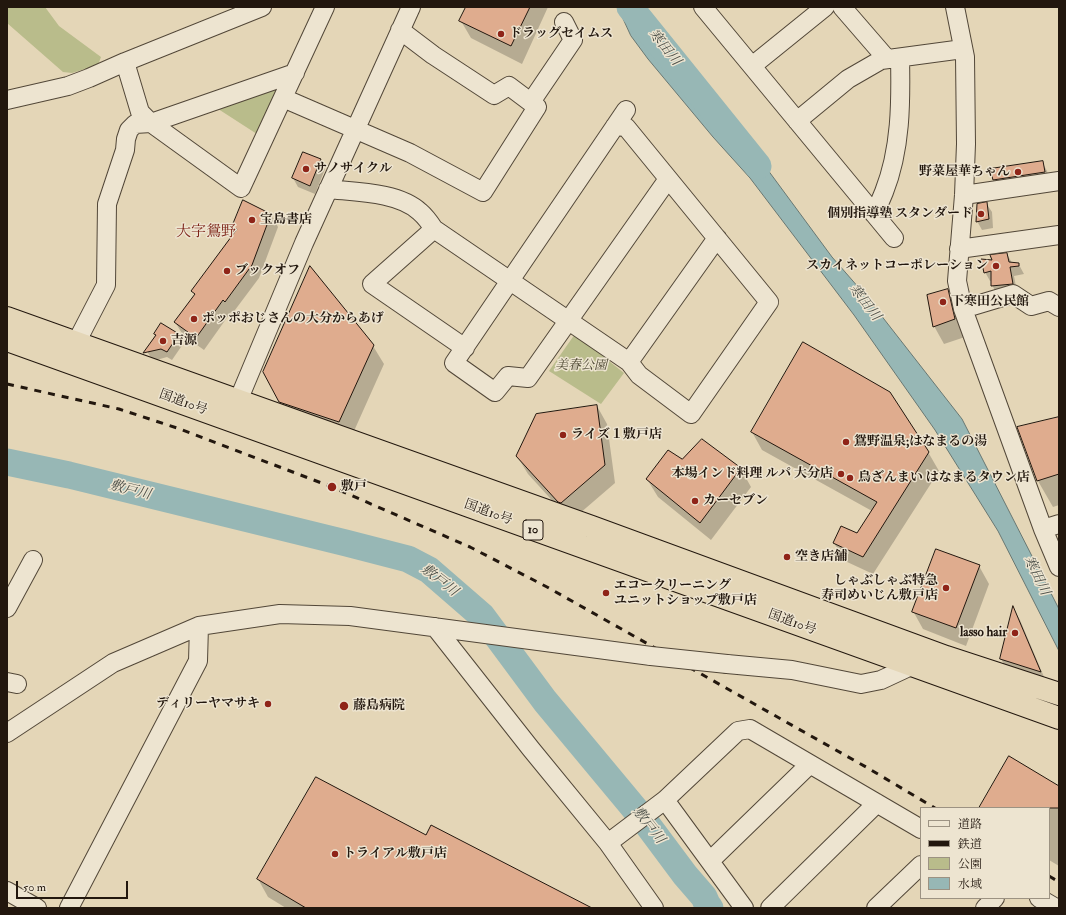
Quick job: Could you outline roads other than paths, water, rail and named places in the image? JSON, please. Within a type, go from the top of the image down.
[{"type":"highway","name":"国道10号","points":[[7,318],[76,343],[234,410],[911,666],[1059,718]]},
{"type":"highway","name":"国道10号","points":[[7,340],[234,410],[592,527],[946,657],[1059,694]]},
{"type":"street","points":[[7,100],[68,86],[262,7]]},
{"type":"street","points":[[124,62],[140,112],[151,122],[241,188],[326,7]]},
{"type":"street","points":[[234,410],[304,243],[411,7]]},
{"type":"street","points":[[703,7],[894,238]]},
{"type":"street","points":[[752,66],[825,7]]},
{"type":"street","points":[[842,7],[893,58],[900,88],[898,134],[889,177],[874,214]]},
{"type":"street","points":[[941,7],[956,12],[965,57],[966,144],[964,196],[957,281],[963,309],[1051,527],[1059,567]]},
{"type":"street","points":[[531,102],[573,40],[564,22]]},
{"type":"street","points":[[283,98],[410,153],[483,192],[537,107],[509,86],[494,95],[433,55],[400,30]]},
{"type":"street","points":[[797,121],[848,79],[881,60],[963,49]]},
{"type":"street","points":[[76,343],[106,285],[107,204],[125,150],[129,130],[135,124],[151,122],[295,73]]},
{"type":"street","points":[[626,110],[454,363],[494,392],[508,376],[528,378],[668,179]]},
{"type":"street","points":[[328,189],[379,195],[403,201],[420,211],[434,229],[629,362],[639,375],[691,414],[769,302],[626,127],[615,126]]},
{"type":"street","points":[[964,196],[1059,181]]},
{"type":"street","points":[[434,229],[372,284],[465,348]]},
{"type":"street","points":[[959,249],[1059,235]]},
{"type":"street","points":[[629,362],[717,238]]},
{"type":"street","points":[[963,309],[1014,294],[1031,306],[1049,301],[1059,307]]},
{"type":"street","points":[[7,608],[33,560]]},
{"type":"street","points":[[8,731],[114,663],[199,626],[280,614],[350,616],[651,656],[792,670],[861,684],[881,680],[911,666],[946,657]]},
{"type":"street","points":[[69,908],[198,661],[199,626]]},
{"type":"street","points":[[435,627],[531,749],[613,839],[654,908]]},
{"type":"street","points":[[1005,699],[1012,678]]},
{"type":"street","points":[[613,839],[659,805],[738,731],[750,729],[920,828]]},
{"type":"street","points":[[710,861],[810,764]]},
{"type":"street","points":[[770,908],[877,803]]},
{"type":"street","points":[[659,805],[710,861],[744,908]]},
{"type":"street","points":[[876,908],[920,866]]},
{"type":"street","points":[[7,891],[37,908]]},
{"type":"street","points":[[985,908],[994,899]]},
{"type":"street","points":[[1041,899],[1056,908]]},
{"type":"water","points":[[618,7],[626,7],[638,30],[699,110],[747,145],[762,162],[832,257],[866,296],[962,419],[1059,609],[1059,651],[998,531],[935,430],[854,315],[750,178],[713,137],[648,59],[631,36]]},
{"type":"waterway","name":"寒田川","points":[[630,7],[758,166]]},
{"type":"waterway","name":"敷戸川","points":[[7,462],[69,475],[346,543],[408,559],[429,570],[482,616],[545,701],[644,820],[685,875],[704,897],[710,908]]},
{"type":"railway","points":[[7,384],[119,409],[180,429],[332,487],[470,547],[547,587],[866,767],[933,807]]},
{"type":"railway","points":[[1050,877],[1059,882]]},
{"type":"place","name":"ドラッグセイムス","points":[[501,34]]},
{"type":"place","name":"サノサイクル","points":[[306,169]]},
{"type":"place","name":"野菜屋華ちゃん","points":[[1018,172]]},
{"type":"place","name":"個別指導塾 スタンダード","points":[[981,214]]},
{"type":"place","name":"宝島書店","points":[[252,220]]},
{"type":"place","name":"スカイネットコーポレーション","points":[[996,266]]},
{"type":"place","name":"ブックオフ","points":[[227,271]]},
{"type":"place","name":"下寒田公民館","points":[[943,302]]},
{"type":"place","name":"ポッポおじさんの大分からあげ","points":[[194,319]]},
{"type":"place","name":"吉源","points":[[163,341]]},
{"type":"place","name":"ライズ１敷戸店","points":[[563,435]]},
{"type":"place","name":"鴛野温泉;はなまるの湯","points":[[846,442]]},
{"type":"place","name":"本場インド料理 ルパ 大分店","points":[[841,474]]},
{"type":"place","name":"鳥ざんまい はなまるタウン店","points":[[850,478]]},
{"type":"place","name":"敷戸","points":[[332,487]]},
{"type":"place","name":"カーセブン","points":[[695,501]]},
{"type":"place","name":"空き店舗","points":[[787,557]]},
{"type":"place","name":"しゃぶしゃぶ特急 寿司めいじん敷戸店","points":[[946,588]]},
{"type":"place","name":"エコークリーニング ユニットショップ敷戸店","points":[[606,593]]},
{"type":"place","name":"lasso hair","points":[[1015,633]]},
{"type":"place","name":"ディリーヤマサキ","points":[[268,704]]},
{"type":"place","name":"藤島病院","points":[[344,706]]},
{"type":"place","name":"トライアル敷戸店","points":[[335,854]]},
{"type":"district","name":"大字鴛野","points":[[206,233]]},
{"type":"park label","name":"美春公園","points":[[581,366]]}]
